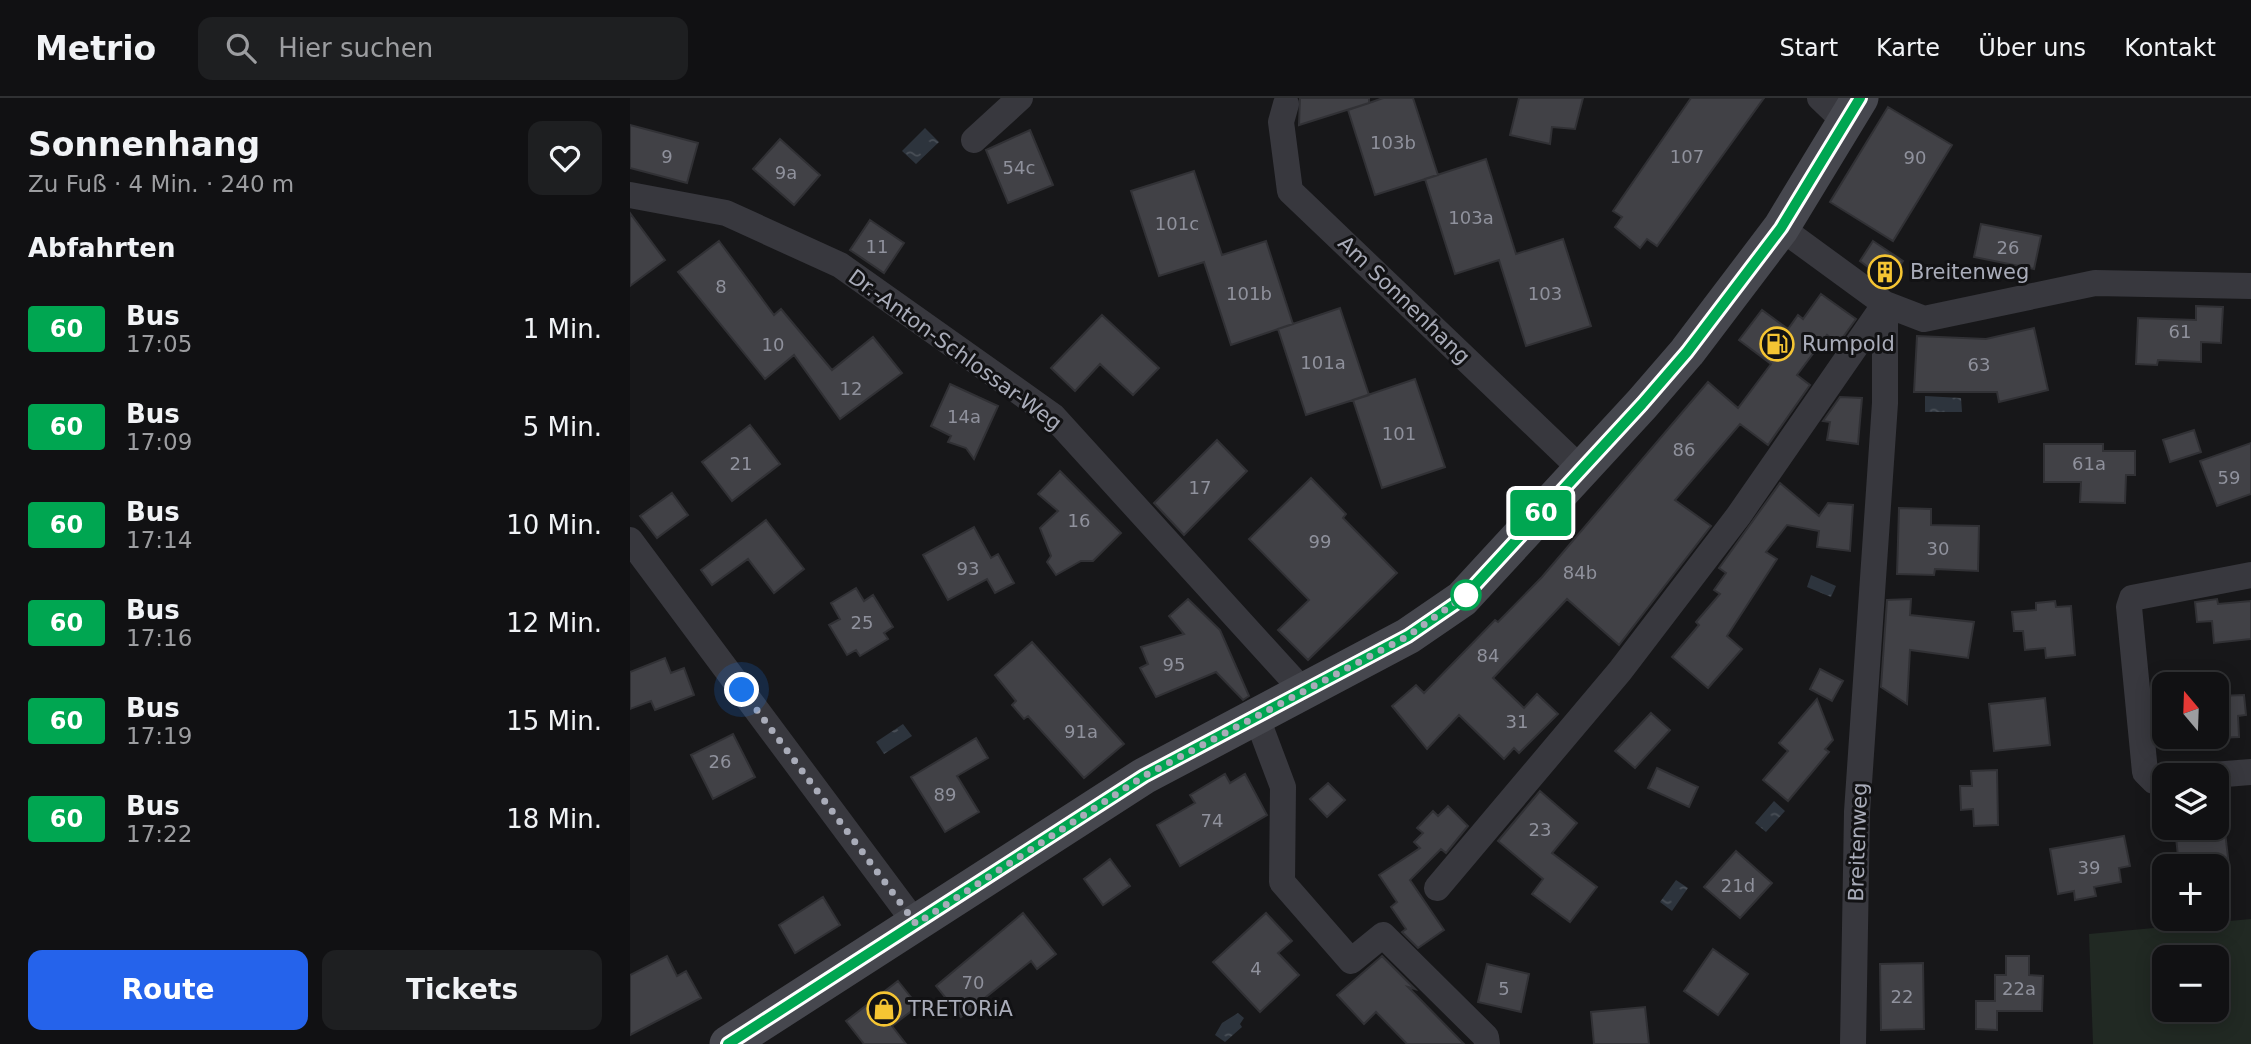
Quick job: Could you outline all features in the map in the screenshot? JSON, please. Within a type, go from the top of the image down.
[{"type":"main road","points":[[728,1044],[1144,776],[1305,693],[1408,636],[1462,599],[1687,352],[1781,228],[1853,110]]},
{"type":"street","points":[[1820,98],[1853,110]]},
{"type":"street","points":[[974,140],[1017,99]]},
{"type":"street","name":"Am Sonnenhang","points":[[1286,104],[1281,122],[1290,191],[1582,470]]},
{"type":"street","name":"Dr.-Anton-Schlossar-Weg","points":[[630,195],[726,212],[840,265],[1053,416],[1305,693]]},
{"type":"street","points":[[1781,228],[1885,304],[1923,319],[2095,283],[2251,286]]},
{"type":"street","points":[[1437,888],[1620,671],[1739,515],[1885,304]]},
{"type":"street","name":"Breitenweg","points":[[1853,1044],[1857,812],[1885,403],[1885,304]]},
{"type":"street","points":[[630,540],[916,924]]},
{"type":"street","points":[[2152,779],[2145,772],[2129,607],[2132,598],[2251,575]]},
{"type":"street","points":[[1257,718],[1283,787],[1282,882],[1351,961],[1383,935],[1486,1037],[1487,1044]]},
{"type":"street","points":[[2229,774],[2251,772]]},
{"type":"shaded area","points":[[2251,919],[2251,1044],[2093,1044],[2089,934],[2152,928],[2152,931],[2229,931],[2229,921]]},
{"type":"water","points":[[925,128],[939,142],[916,164],[902,151]]},
{"type":"water","points":[[1925,396],[1961,398],[1962,412],[1925,412]]},
{"type":"water","points":[[1811,575],[1836,586],[1831,597],[1807,587]]},
{"type":"water","points":[[903,724],[912,736],[884,754],[876,742]]},
{"type":"water","points":[[1774,801],[1785,811],[1766,832],[1755,823]]},
{"type":"water","points":[[1676,880],[1688,888],[1672,911],[1660,902]]},
{"type":"water","points":[[1238,1013],[1244,1018],[1240,1024],[1242,1027],[1225,1042],[1215,1035],[1222,1023]]},
{"type":"building","points":[[1300,98],[1369,98],[1369,103],[1299,125]]},
{"type":"building","points":[[1383,98],[1413,98],[1438,175],[1375,195],[1348,110]]},
{"type":"building","points":[[1519,98],[1583,98],[1575,129],[1552,127],[1550,144],[1510,135]]},
{"type":"building","points":[[1691,98],[1764,98],[1657,246],[1647,239],[1640,248],[1615,227],[1622,217],[1613,211]]},
{"type":"building","points":[[1888,107],[1952,145],[1893,241],[1830,202]]},
{"type":"building","points":[[630,125],[698,143],[687,183],[630,168]]},
{"type":"building","points":[[1030,130],[1053,185],[1008,203],[986,150]]},
{"type":"building","points":[[780,139],[820,175],[794,205],[753,169]]},
{"type":"building","points":[[1486,159],[1516,254],[1563,239],[1591,326],[1526,346],[1499,260],[1455,274],[1425,179]]},
{"type":"building","points":[[1194,171],[1222,255],[1266,241],[1293,324],[1231,345],[1204,262],[1159,276],[1131,191]]},
{"type":"building","points":[[630,213],[665,260],[630,286]]},
{"type":"building","points":[[870,220],[904,243],[884,273],[850,250]]},
{"type":"building","points":[[1981,224],[2041,236],[2034,269],[1974,257]]},
{"type":"building","points":[[719,241],[774,315],[781,309],[832,370],[873,337],[902,373],[840,419],[794,355],[765,379],[678,272]]},
{"type":"building","name":"Breitenweg","points":[[1873,241],[1903,261],[1888,282],[1860,261]]},
{"type":"building","points":[[1821,294],[1856,319],[1838,344],[1827,335],[1797,375],[1810,385],[1768,445],[1740,424],[1675,500],[1711,526],[1619,645],[1567,599],[1493,678],[1524,708],[1537,694],[1558,714],[1519,753],[1514,748],[1504,759],[1459,715],[1427,749],[1392,706],[1416,685],[1424,693],[1495,620],[1498,622],[1542,577],[1708,382],[1738,408],[1771,364],[1739,340],[1762,310],[1788,329],[1798,315],[1803,319]]},
{"type":"building","points":[[2196,306],[2223,307],[2221,343],[2201,342],[2201,362],[2158,360],[2157,365],[2136,364],[2138,318],[2196,320]]},
{"type":"building","points":[[1340,308],[1369,395],[1306,415],[1278,329]]},
{"type":"building","points":[[1102,315],[1159,368],[1133,395],[1100,364],[1075,391],[1051,368]]},
{"type":"building","points":[[2034,328],[2048,390],[1999,402],[1997,392],[1914,392],[1917,336],[1986,339]]},
{"type":"building","points":[[1415,379],[1445,467],[1382,488],[1353,400]]},
{"type":"building","points":[[950,384],[998,406],[974,459],[966,448],[948,442],[951,436],[931,426]]},
{"type":"building","points":[[1840,397],[1862,398],[1858,444],[1827,440],[1830,422],[1823,421]]},
{"type":"building","points":[[750,425],[780,464],[732,501],[702,462]]},
{"type":"building","points":[[2194,430],[2201,452],[2170,462],[2163,440]]},
{"type":"building","points":[[1217,440],[1247,471],[1184,535],[1154,503]]},
{"type":"building","points":[[2251,443],[2251,494],[2217,506],[2200,461]]},
{"type":"building","points":[[2044,444],[2103,444],[2103,451],[2135,451],[2135,475],[2126,475],[2125,503],[2080,502],[2081,482],[2044,482]]},
{"type":"building","points":[[1060,471],[1121,533],[1093,561],[1081,561],[1056,575],[1047,562],[1051,556],[1040,528],[1058,511],[1038,494]]},
{"type":"building","points":[[1311,478],[1346,514],[1343,518],[1397,573],[1308,660],[1278,630],[1309,600],[1249,539]]},
{"type":"building","points":[[1780,483],[1819,516],[1828,503],[1853,505],[1850,551],[1817,547],[1819,531],[1787,525],[1766,552],[1777,559],[1727,636],[1742,649],[1708,688],[1672,657],[1699,625],[1696,622],[1720,594],[1714,590],[1726,573],[1719,568]]},
{"type":"building","points":[[672,493],[688,515],[657,538],[640,516]]},
{"type":"building","points":[[1899,508],[1931,509],[1931,525],[1979,526],[1978,571],[1935,569],[1934,575],[1897,574]]},
{"type":"building","points":[[766,520],[804,569],[774,593],[748,559],[712,585],[701,570]]},
{"type":"building","points":[[974,527],[991,558],[998,554],[1014,583],[995,593],[987,579],[948,600],[923,555]]},
{"type":"building","points":[[856,588],[864,601],[873,595],[893,627],[884,633],[888,639],[860,656],[856,650],[847,655],[829,625],[840,619],[831,603]]},
{"type":"building","points":[[1188,599],[1220,630],[1249,696],[1243,700],[1216,672],[1156,697],[1140,668],[1148,664],[1141,647],[1184,634],[1169,616]]},
{"type":"building","points":[[1911,599],[1910,615],[1974,622],[1968,658],[1910,650],[1907,704],[1881,687],[1887,600]]},
{"type":"building","points":[[2217,599],[2218,604],[2251,601],[2251,639],[2214,643],[2212,621],[2197,622],[2195,602]]},
{"type":"building","points":[[2055,601],[2056,607],[2071,606],[2075,655],[2046,658],[2045,648],[2025,650],[2023,631],[2014,631],[2012,612],[2036,610],[2036,603]]},
{"type":"building","points":[[1032,642],[1124,744],[1084,778],[1028,716],[1024,719],[1012,705],[1016,701],[995,675]]},
{"type":"building","points":[[665,658],[671,673],[684,668],[694,695],[655,710],[651,701],[630,709],[630,672]]},
{"type":"building","points":[[1820,669],[1843,681],[1832,701],[1810,689]]},
{"type":"building","points":[[2244,695],[2246,715],[2238,716],[2239,737],[2230,737],[2230,696]]},
{"type":"building","points":[[2045,698],[2050,745],[1994,751],[1989,704]]},
{"type":"building","points":[[1817,699],[1833,740],[1825,749],[1829,752],[1788,801],[1763,780],[1788,751],[1779,743]]},
{"type":"building","points":[[1651,713],[1670,730],[1635,768],[1615,751]]},
{"type":"building","points":[[733,734],[755,777],[713,799],[691,755]]},
{"type":"building","points":[[976,738],[988,758],[957,776],[979,812],[945,832],[911,777]]},
{"type":"building","points":[[1657,768],[1698,787],[1689,807],[1648,788]]},
{"type":"building","points":[[1997,770],[1998,825],[1974,826],[1973,809],[1961,810],[1960,786],[1972,786],[1971,771]]},
{"type":"building","points":[[1225,774],[1230,783],[1245,774],[1267,815],[1180,866],[1157,825],[1195,803],[1190,795]]},
{"type":"building","points":[[1328,783],[1345,800],[1327,817],[1310,799]]},
{"type":"building","points":[[1540,791],[1577,823],[1552,853],[1597,887],[1570,922],[1532,894],[1543,879],[1498,841]]},
{"type":"building","points":[[1448,806],[1468,826],[1446,853],[1441,849],[1410,880],[1444,930],[1418,948],[1402,932],[1406,929],[1391,907],[1397,902],[1379,875],[1420,848],[1414,842],[1423,833],[1417,828],[1433,811],[1438,816]]},
{"type":"building","points":[[2124,836],[2130,866],[2119,868],[2121,882],[2094,887],[2096,896],[2075,900],[2074,891],[2058,894],[2050,849]]},
{"type":"building","points":[[2176,840],[2226,840],[2228,854],[2178,854]]},
{"type":"building","points":[[1736,851],[1772,883],[1740,918],[1704,887]]},
{"type":"building","points":[[1110,859],[1130,886],[1103,905],[1084,879]]},
{"type":"building","points":[[823,897],[840,925],[795,953],[779,925]]},
{"type":"building","points":[[1023,913],[1056,954],[1037,969],[1031,961],[961,1017],[936,986]]},
{"type":"building","points":[[1266,913],[1292,941],[1278,953],[1299,975],[1260,1012],[1213,962]]},
{"type":"building","points":[[1713,949],[1748,974],[1718,1015],[1684,991]]},
{"type":"building","points":[[667,956],[677,976],[686,971],[701,998],[630,1035],[630,975]]},
{"type":"building","points":[[1382,956],[1415,989],[1408,987],[1464,1044],[1407,1044],[1376,1012],[1364,1024],[1337,995]]},
{"type":"building","points":[[2006,956],[2029,956],[2029,975],[2043,976],[2042,1011],[1997,1011],[1997,1030],[1976,1029],[1976,1001],[1995,1001],[1995,975],[2006,975]]},
{"type":"building","points":[[1923,963],[1924,1029],[1881,1030],[1880,964]]},
{"type":"building","points":[[1487,964],[1529,974],[1521,1012],[1478,1002]]},
{"type":"building","points":[[898,981],[918,1006],[892,1026],[906,1044],[864,1044],[846,1021]]},
{"type":"building","points":[[1645,1007],[1649,1044],[1594,1044],[1591,1012]]},
{"type":"bus line","name":"60","points":[[728,1044],[1144,776],[1305,693],[1408,636],[1462,599],[1687,352],[1781,228],[1860,98]]},
{"type":"place","name":"Breitenweg","points":[[1885,272]]},
{"type":"place","name":"Rumpold","points":[[1777,344]]},
{"type":"place","name":"TRETORiA","points":[[884,1009]]},
{"type":"route","points":[[742,690],[916,924],[1144,776],[1305,693],[1408,636],[1466,595]]}]
